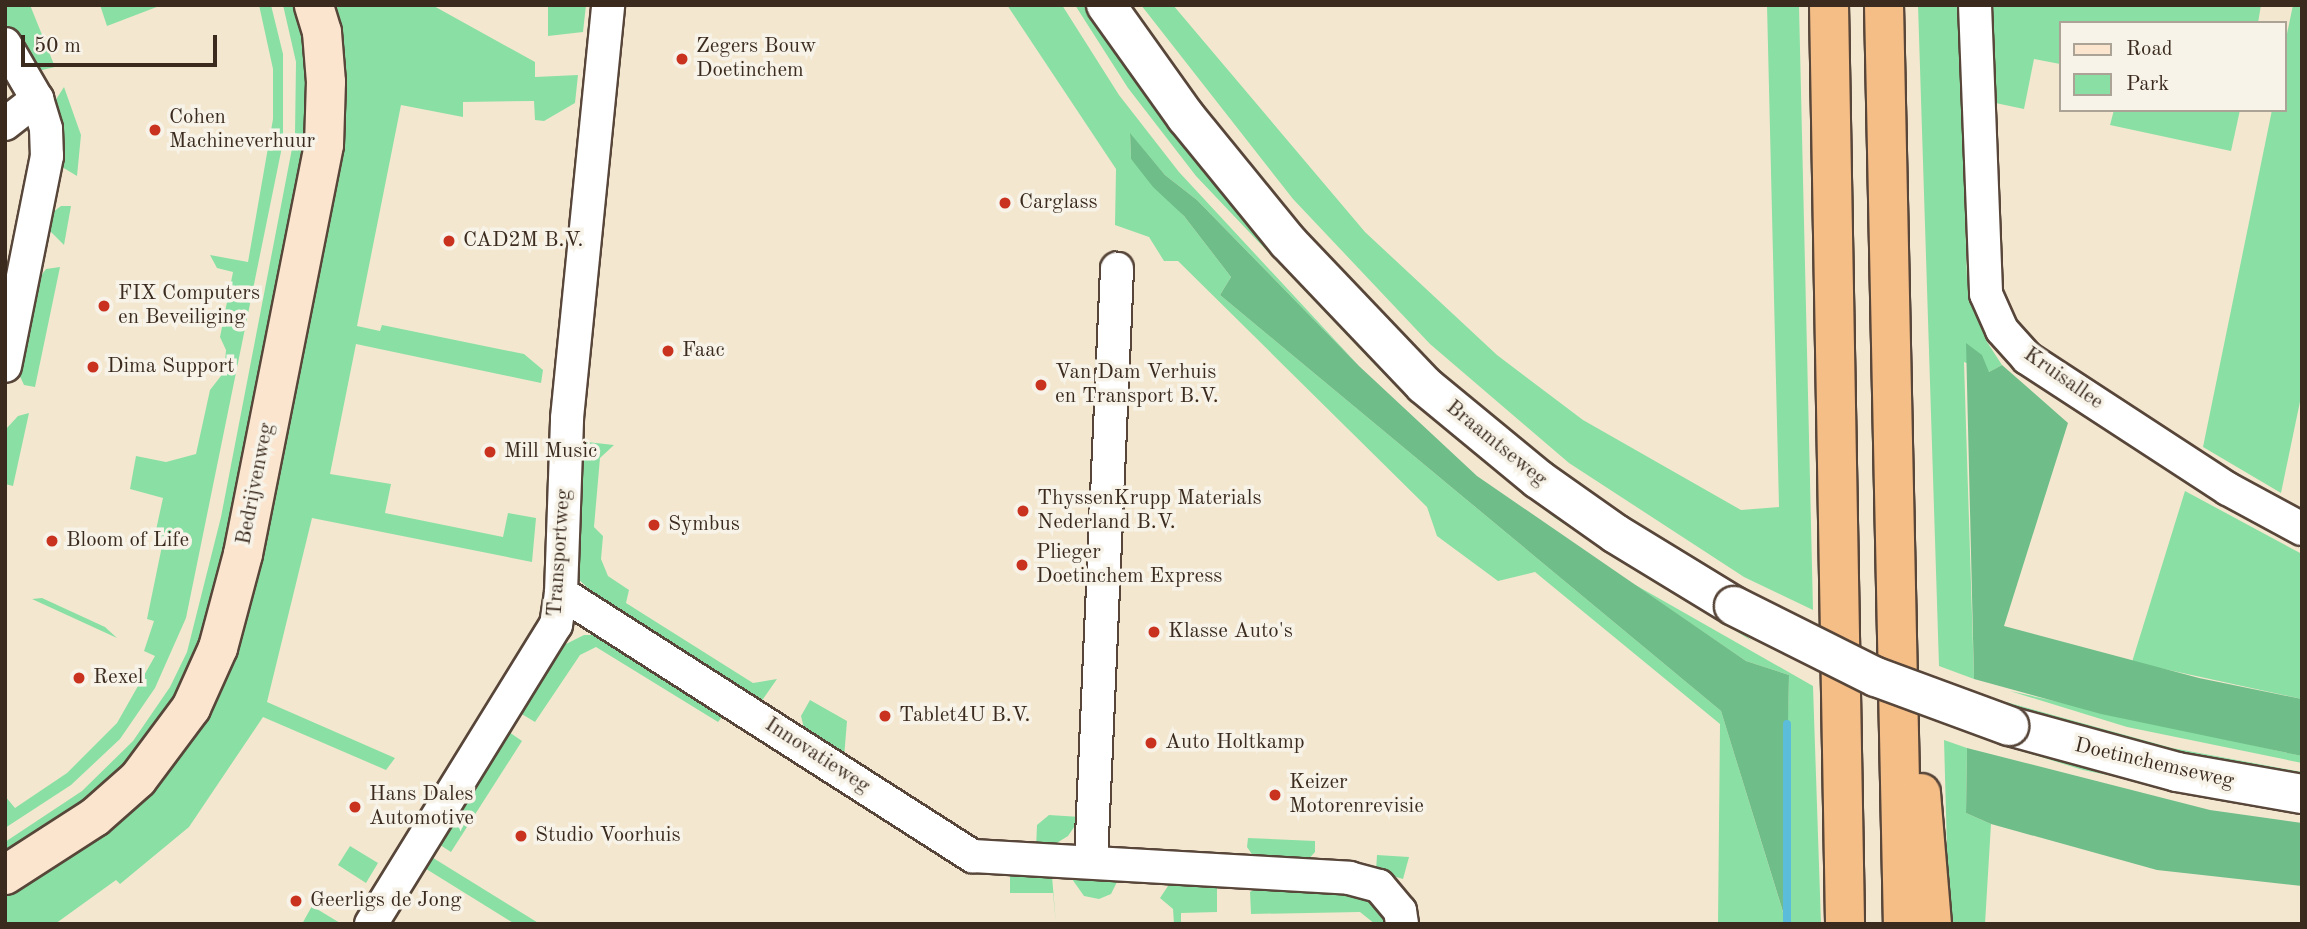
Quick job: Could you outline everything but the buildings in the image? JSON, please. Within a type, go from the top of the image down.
[{"type":"highway","points":[[1829,5],[1845,924]]},
{"type":"highway","points":[[1884,5],[1903,924]]},
{"type":"highway","points":[[1896,602],[1929,856],[1932,924]]},
{"type":"main road","name":"Bedrijvenweg","points":[[5,875],[95,817],[138,779],[191,708],[218,648],[243,554],[324,145],[326,82],[322,32],[314,5]]},
{"type":"street","name":"Transportweg","points":[[371,924],[556,625],[561,593],[567,418],[608,5]]},
{"type":"street","name":"Braamtseweg","points":[[1106,5],[1186,117],[1280,233],[1424,385],[1582,511],[1734,606],[1876,677],[2009,726]]},
{"type":"street","name":"Kruisallee","points":[[1975,5],[1986,294],[2002,330],[2027,358],[2228,489],[2302,529]]},
{"type":"street","points":[[5,44],[37,99],[46,129],[47,156],[5,366]]},
{"type":"street","points":[[5,124],[37,99]]},
{"type":"street","points":[[1091,860],[1117,269]]},
{"type":"street","name":"Innovatieweg","points":[[561,593],[973,856],[1091,860],[1349,878],[1379,886],[1400,911],[1402,924]]},
{"type":"street","name":"Doetinchemseweg","points":[[2009,726],[2177,772],[2302,794]]},
{"type":"green space","points":[[5,5],[30,5],[55,67],[42,70],[25,58],[5,22]]},
{"type":"green space","points":[[100,5],[162,5],[107,26]]},
{"type":"green space","points":[[259,5],[271,5],[283,54],[283,142],[186,618],[155,688],[120,739],[71,785],[5,828],[5,796],[15,808],[67,773],[117,723],[155,656],[144,651],[154,621],[147,619],[163,541],[154,539],[163,498],[130,489],[136,456],[166,462],[196,454],[210,390],[224,372],[226,350],[220,337],[233,272],[217,268],[210,255],[248,262],[273,119],[273,69]]},
{"type":"green space","points":[[283,5],[294,5],[299,18],[305,53],[308,124],[213,607],[184,685],[142,747],[82,806],[5,854],[5,842],[82,791],[133,741],[170,687],[187,652],[221,517],[295,133],[296,62]]},
{"type":"green space","points":[[327,5],[432,5],[535,62],[535,77],[578,75],[575,103],[544,121],[535,120],[534,101],[463,102],[463,117],[401,105],[357,326],[380,331],[382,325],[524,354],[543,370],[541,383],[356,344],[330,474],[391,484],[385,513],[503,537],[508,513],[536,518],[532,562],[312,518],[267,702],[395,758],[386,770],[263,717],[189,827],[120,884],[116,880],[55,924],[5,924],[5,892],[229,661]]},
{"type":"green space","points":[[548,5],[586,5],[583,32],[548,36]]},
{"type":"green space","points":[[1007,5],[1062,5],[1119,95],[1179,172],[1359,366],[1197,200],[1165,175],[1130,134],[1131,159],[1184,216],[1231,277],[1220,295],[1721,711],[1783,912],[1789,675],[1746,661],[1632,583],[1813,686],[1821,924],[1718,924],[1720,724],[1535,572],[1498,581],[1437,536],[1427,507],[1178,261],[1164,261],[1149,237],[1115,225],[1116,169]]},
{"type":"green space","points":[[1075,5],[1085,5],[1241,208],[1752,641],[1555,518],[1432,419],[1380,370],[1196,176],[1128,88]]},
{"type":"green space","points":[[1141,5],[1173,5],[1365,232],[1497,355],[1583,420],[1741,510],[1779,507],[1767,5],[1799,5],[1813,610],[1744,577],[1569,463],[1430,344],[1293,199]]},
{"type":"green space","points":[[1918,5],[1959,5],[1967,279],[1987,342],[2002,365],[1989,372],[1964,362],[1974,679],[1939,666]]},
{"type":"green space","points":[[1985,5],[2261,5],[2258,21],[2058,21],[2058,64],[2034,59],[2024,109],[1986,101]]},
{"type":"green space","points":[[2293,5],[2302,5],[2302,392],[2281,493],[2203,447],[2272,112],[2286,112],[2286,38]]},
{"type":"green space","points":[[64,87],[81,135],[77,176],[62,167],[53,104]]},
{"type":"green space","points":[[2113,112],[2240,112],[2231,151],[2110,125]]},
{"type":"green space","points":[[1130,133],[1165,175],[1197,200],[1359,366],[1477,476],[1746,661],[1789,675],[1784,915],[1721,711],[1220,295],[1231,277],[1184,216],[1153,187],[1131,159]]},
{"type":"green space","points":[[61,206],[71,206],[64,245],[49,230],[53,212]]},
{"type":"green space","points":[[60,267],[35,387],[24,385],[18,372],[37,281],[46,269]]},
{"type":"green space","points":[[1966,343],[1982,355],[1989,372],[2002,365],[2068,423],[2004,626],[2199,678],[2302,699],[2302,756],[2101,714],[1974,679]]},
{"type":"green space","points":[[29,413],[13,486],[5,484],[6,429],[18,416]]},
{"type":"green space","points":[[587,442],[614,445],[600,458],[594,527],[603,536],[601,559],[608,576],[629,590],[626,603],[753,683],[777,679],[761,702],[603,602],[577,578],[580,457]]},
{"type":"green space","points":[[2185,491],[2302,554],[2302,699],[2132,662]]},
{"type":"green space","points":[[42,598],[105,627],[117,638],[32,599]]},
{"type":"green space","points":[[584,635],[598,635],[726,712],[718,722],[596,647],[580,655],[535,722],[520,713],[560,647]]},
{"type":"green space","points":[[2010,691],[2302,756],[2302,763],[2127,727]]},
{"type":"green space","points":[[810,700],[847,721],[844,758],[804,728],[801,716]]},
{"type":"green space","points":[[2006,702],[2172,748],[2302,772],[2302,779],[2187,757],[2005,706]]},
{"type":"green space","points":[[509,732],[522,741],[451,852],[437,843]]},
{"type":"green space","points":[[1944,740],[1967,748],[1966,813],[1991,824],[1985,924],[1949,924]]},
{"type":"green space","points":[[2004,741],[2302,808],[2302,815],[2083,770],[2002,745]]},
{"type":"green space","points":[[1967,748],[2210,810],[2302,823],[2302,886],[2157,870],[1991,824],[1966,813]]},
{"type":"green space","points":[[1049,815],[1081,817],[1068,836],[1047,849],[1036,849],[1037,825]]},
{"type":"green space","points":[[1248,838],[1315,841],[1315,852],[1305,863],[1256,860],[1247,847]]},
{"type":"green space","points":[[350,846],[378,863],[366,883],[338,865]]},
{"type":"green space","points":[[1377,855],[1409,857],[1403,879],[1376,871]]},
{"type":"green space","points":[[430,856],[540,924],[515,924],[423,867]]},
{"type":"green space","points":[[1010,875],[1052,876],[1056,924],[1053,893],[1010,893]]},
{"type":"green space","points":[[1072,879],[1118,880],[1111,894],[1099,899],[1084,896]]},
{"type":"green space","points":[[1170,883],[1217,885],[1217,912],[1181,913],[1181,924],[1174,924],[1173,909],[1160,898]]},
{"type":"green space","points":[[1260,886],[1358,894],[1378,905],[1392,924],[1375,924],[1360,912],[1251,914],[1250,892]]},
{"type":"green space","points":[[312,906],[340,923],[302,924]]},
{"type":"waterway","points":[[1787,724],[1787,924]]},
{"type":"place","name":"Zegers Bouw Doetinchem","points":[[682,59]]},
{"type":"place","name":"Cohen Machineverhuur","points":[[155,130]]},
{"type":"place","name":"Carglass","points":[[1005,203]]},
{"type":"place","name":"CAD2M B.V.","points":[[449,241]]},
{"type":"place","name":"FIX Computers en Beveiliging","points":[[104,306]]},
{"type":"place","name":"Faac","points":[[668,351]]},
{"type":"place","name":"Dima Support","points":[[93,367]]},
{"type":"place","name":"Van Dam Verhuis en Transport B.V.","points":[[1041,385]]},
{"type":"place","name":"Mill Music","points":[[490,452]]},
{"type":"place","name":"ThyssenKrupp Materials Nederland B.V.","points":[[1023,511]]},
{"type":"place","name":"Symbus","points":[[654,525]]},
{"type":"place","name":"Bloom of Life","points":[[52,541]]},
{"type":"place","name":"Plieger Doetinchem Express","points":[[1022,565]]},
{"type":"place","name":"Klasse Auto's","points":[[1154,632]]},
{"type":"place","name":"Rexel","points":[[79,678]]},
{"type":"place","name":"Tablet4U B.V.","points":[[885,716]]},
{"type":"place","name":"Auto Holtkamp","points":[[1151,743]]},
{"type":"place","name":"Keizer Motorenrevisie","points":[[1275,795]]},
{"type":"place","name":"Hans Dales Automotive","points":[[355,807]]},
{"type":"place","name":"Studio Voorhuis","points":[[521,836]]},
{"type":"place","name":"Geerligs de Jong","points":[[296,901]]}]
